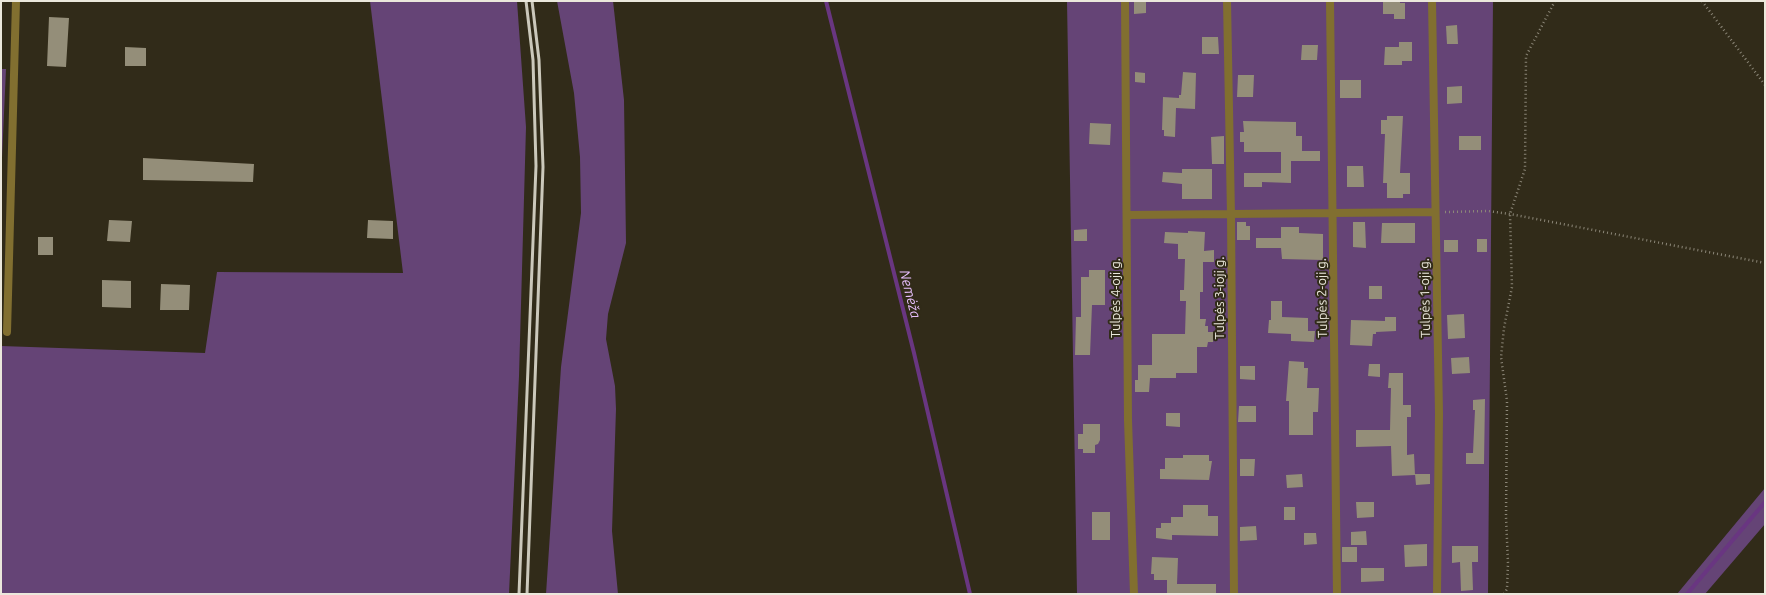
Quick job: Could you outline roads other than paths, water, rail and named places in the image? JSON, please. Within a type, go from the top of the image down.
[{"type":"street","points":[[7,332],[16,1]]},
{"type":"street","name":"Tulpės 4-oji g.","points":[[1125,1],[1128,215],[1128,420],[1134,594]]},
{"type":"street","name":"Tulpės 3-ioji g.","points":[[1227,1],[1231,215],[1234,594]]},
{"type":"street","name":"Tulpės 2-oji g.","points":[[1330,1],[1337,594]]},
{"type":"street","name":"Tulpės 1-oji g.","points":[[1432,1],[1439,414],[1437,594]]},
{"type":"street","points":[[1128,215],[1435,212]]},
{"type":"waterway","name":"Nemėža","points":[[826,1],[914,353],[970,594]]},
{"type":"waterway","points":[[1687,594],[1765,502]]},
{"type":"railway","points":[[519,594],[536,166],[533,60],[526,1]]},
{"type":"railway","points":[[527,594],[543,167],[539,60],[532,1]]}]
